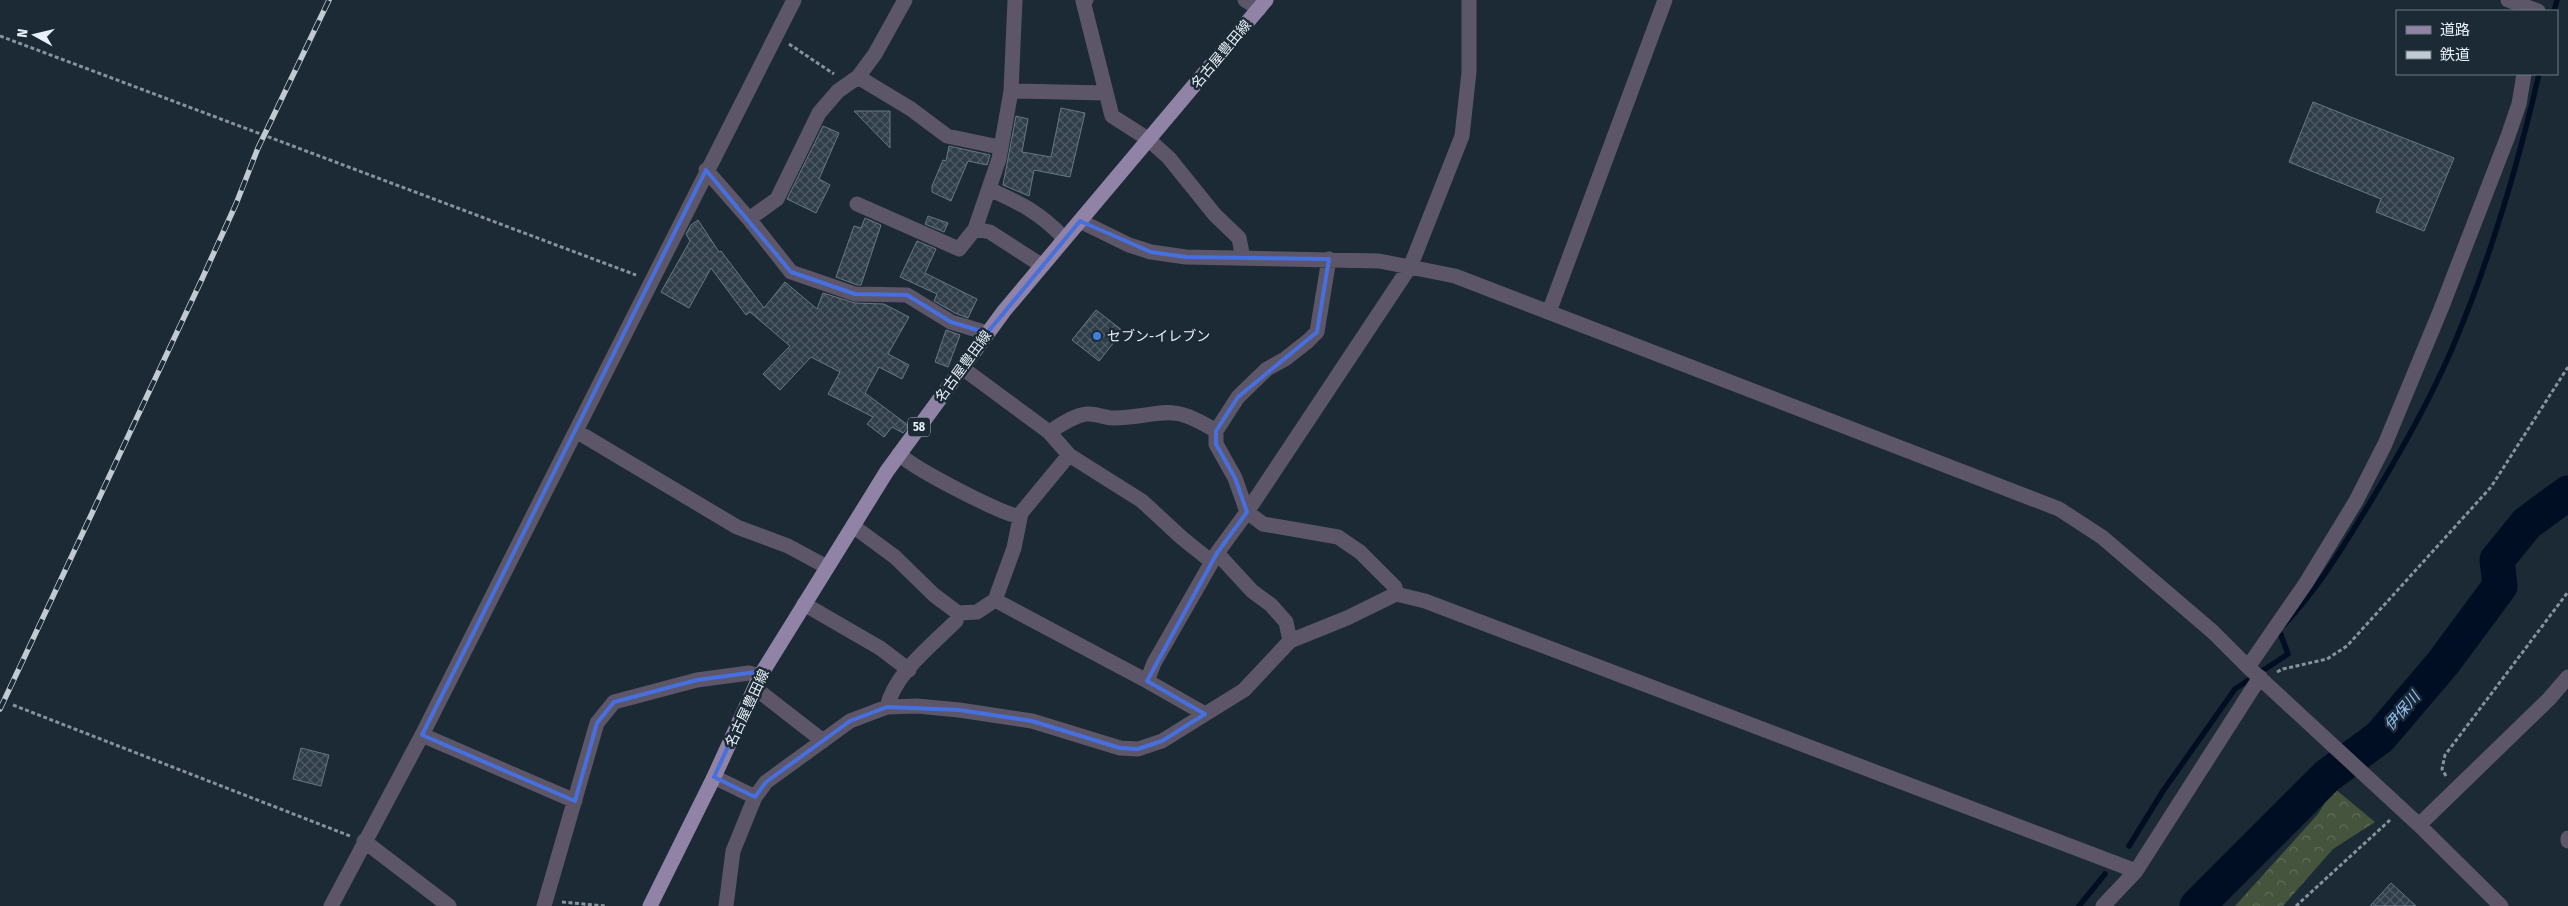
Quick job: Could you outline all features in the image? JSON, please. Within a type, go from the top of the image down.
[{"type":"main road","name":"名古屋豊田線","points":[[650,906],[714,777],[758,682],[827,566],[899,454],[987,332],[1041,265],[1262,5]]},
{"type":"street","points":[[331,906],[422,734],[706,170],[794,0]]},
{"type":"street","points":[[749,219],[777,199],[819,113],[852,82],[905,0]]},
{"type":"street","points":[[857,204],[959,249],[975,228],[999,159],[999,147],[1011,91],[1015,0]]},
{"type":"street","points":[[1084,0],[1112,116],[1148,139],[1169,158],[1215,214],[1239,238],[1243,258]]},
{"type":"street","points":[[1245,0],[1262,5]]},
{"type":"street","points":[[1147,681],[1154,663],[1215,557],[1411,265],[1462,136],[1469,72],[1469,0]]},
{"type":"street","points":[[1549,312],[1665,0]]},
{"type":"street","points":[[2508,0],[2536,10]]},
{"type":"street","points":[[2248,667],[2306,583],[2351,510],[2385,444],[2442,309],[2508,136],[2519,104],[2524,75]]},
{"type":"street","points":[[852,82],[910,109],[947,136],[999,147]]},
{"type":"street","points":[[1011,91],[1106,93]]},
{"type":"street","points":[[706,170],[749,219],[791,272],[855,294],[907,295],[951,322],[987,332]]},
{"type":"street","points":[[989,189],[1026,205],[1044,217],[1064,238]]},
{"type":"street","points":[[1080,221],[1129,245],[1152,252],[1186,257],[1379,261],[1411,265],[1455,276],[2059,509],[2102,537],[2142,569],[2213,632],[2248,667],[2419,825],[2501,906]]},
{"type":"street","points":[[975,228],[990,232],[1041,265]]},
{"type":"street","points":[[1329,259],[1317,332],[1308,342],[1285,359],[1267,369],[1238,397],[1216,431],[1216,444],[1235,478],[1247,512],[1263,524],[1338,537],[1360,552],[1395,587],[1396,594]]},
{"type":"street","points":[[961,367],[1049,432],[1069,455],[1142,501],[1182,538],[1215,557],[1252,591],[1271,605],[1286,622],[1290,641]]},
{"type":"street","points":[[1049,432],[1063,423],[1086,414],[1113,418],[1158,412],[1177,412],[1197,419],[1216,431]]},
{"type":"street","points":[[576,431],[737,527],[788,546],[827,566]]},
{"type":"street","points":[[899,454],[908,462],[956,488],[1020,516]]},
{"type":"street","points":[[852,526],[895,557],[934,595],[958,613],[977,612],[995,600],[1014,548],[1020,513],[1069,455]]},
{"type":"street","points":[[726,906],[733,851],[755,797],[766,782],[850,721],[886,707],[917,706],[959,710],[1032,721],[1111,746],[1138,749],[1162,741],[1244,690],[1290,641],[1347,618],[1396,594],[1425,601],[2136,871]]},
{"type":"street","points":[[995,600],[1205,714]]},
{"type":"street","points":[[804,604],[880,648],[909,670]]},
{"type":"street","points":[[886,707],[890,694],[909,670],[956,620],[958,613]]},
{"type":"street","points":[[545,903],[597,723],[614,702],[697,680],[749,673],[823,741]]},
{"type":"street","points":[[2419,825],[2549,699],[2568,677]]},
{"type":"street","points":[[2103,906],[2136,871],[2265,682]]},
{"type":"street","points":[[422,734],[575,801]]},
{"type":"street","points":[[714,777],[755,797]]},
{"type":"street","points":[[364,841],[449,906]]},
{"type":"path","points":[[0,36],[488,218],[634,274],[650,282]]},
{"type":"path","points":[[776,36],[852,82]]},
{"type":"path","points":[[2265,682],[2283,669],[2327,659],[2346,646],[2491,487],[2568,367]]},
{"type":"path","points":[[2457,788],[2442,769],[2445,755],[2568,592]]},
{"type":"path","points":[[13,705],[364,841]]},
{"type":"path","points":[[2296,906],[2395,804]]},
{"type":"path","points":[[545,903],[605,906]]},
{"type":"highlighted area","points":[[706,170],[791,272],[855,294],[907,295],[951,322],[987,333],[1080,221],[1151,252],[1186,257],[1329,259],[1317,332],[1238,397],[1216,431],[1216,444],[1235,478],[1247,512],[1217,553],[1147,681],[1205,714],[1162,741],[1138,749],[1120,748],[1032,721],[959,710],[887,707],[850,721],[766,782],[755,797],[714,777],[763,671],[697,680],[614,702],[597,723],[575,801],[422,735]]},
{"type":"green space","points":[[2334,788],[2375,822],[2333,849],[2283,906],[2235,906],[2318,814]]},
{"type":"building","points":[[2313,102],[2454,158],[2424,231],[2376,212],[2381,199],[2289,162]]},
{"type":"building","points":[[1061,108],[1085,113],[1070,177],[1034,170],[1029,196],[1003,185],[1016,116],[1028,119],[1022,152],[1051,157]]},
{"type":"building","points":[[854,111],[890,111],[890,148]]},
{"type":"building","points":[[823,126],[839,133],[819,179],[830,185],[816,213],[787,199]]},
{"type":"building","points":[[949,146],[990,155],[987,165],[968,161],[951,201],[932,192],[932,186],[943,160],[946,161]]},
{"type":"building","points":[[928,216],[948,223],[944,232],[925,224]]},
{"type":"building","points":[[865,218],[881,225],[861,285],[857,285],[836,277],[854,226],[861,228]]},
{"type":"building","points":[[698,220],[719,252],[721,251],[764,308],[785,282],[817,309],[823,293],[855,303],[884,304],[909,317],[888,354],[909,365],[902,379],[879,367],[865,393],[909,426],[903,433],[892,427],[884,437],[867,424],[873,417],[828,394],[840,372],[811,357],[780,390],[763,374],[790,346],[750,312],[746,315],[711,268],[689,308],[661,292],[690,241],[686,234],[691,225]]},
{"type":"building","points":[[917,241],[936,249],[925,273],[977,299],[968,318],[934,301],[937,294],[900,277]]},
{"type":"building","name":"セブン-イレブン","points":[[1096,310],[1123,331],[1099,361],[1072,340]]},
{"type":"building","points":[[946,330],[960,335],[948,367],[935,362]]},
{"type":"building","points":[[301,748],[329,755],[321,786],[293,779]]},
{"type":"building","points":[[2391,883],[2416,906],[2370,906]]},
{"type":"waterway","points":[[2554,10],[2557,0]]},
{"type":"waterway","points":[[2129,846],[2163,791],[2235,689],[2288,654],[2279,630],[2329,568],[2414,427],[2451,351],[2478,283],[2512,180],[2539,75]]},
{"type":"waterway","name":"伊保川","points":[[2197,906],[2327,776],[2380,737],[2443,663],[2500,586],[2497,560],[2527,523],[2568,493]]},
{"type":"waterway","points":[[2079,906],[2105,874]]},
{"type":"railway","points":[[0,709],[202,279],[236,204],[258,148],[329,0]]},
{"type":"place","name":"セブン-イレブン","points":[[1097,336]]}]
